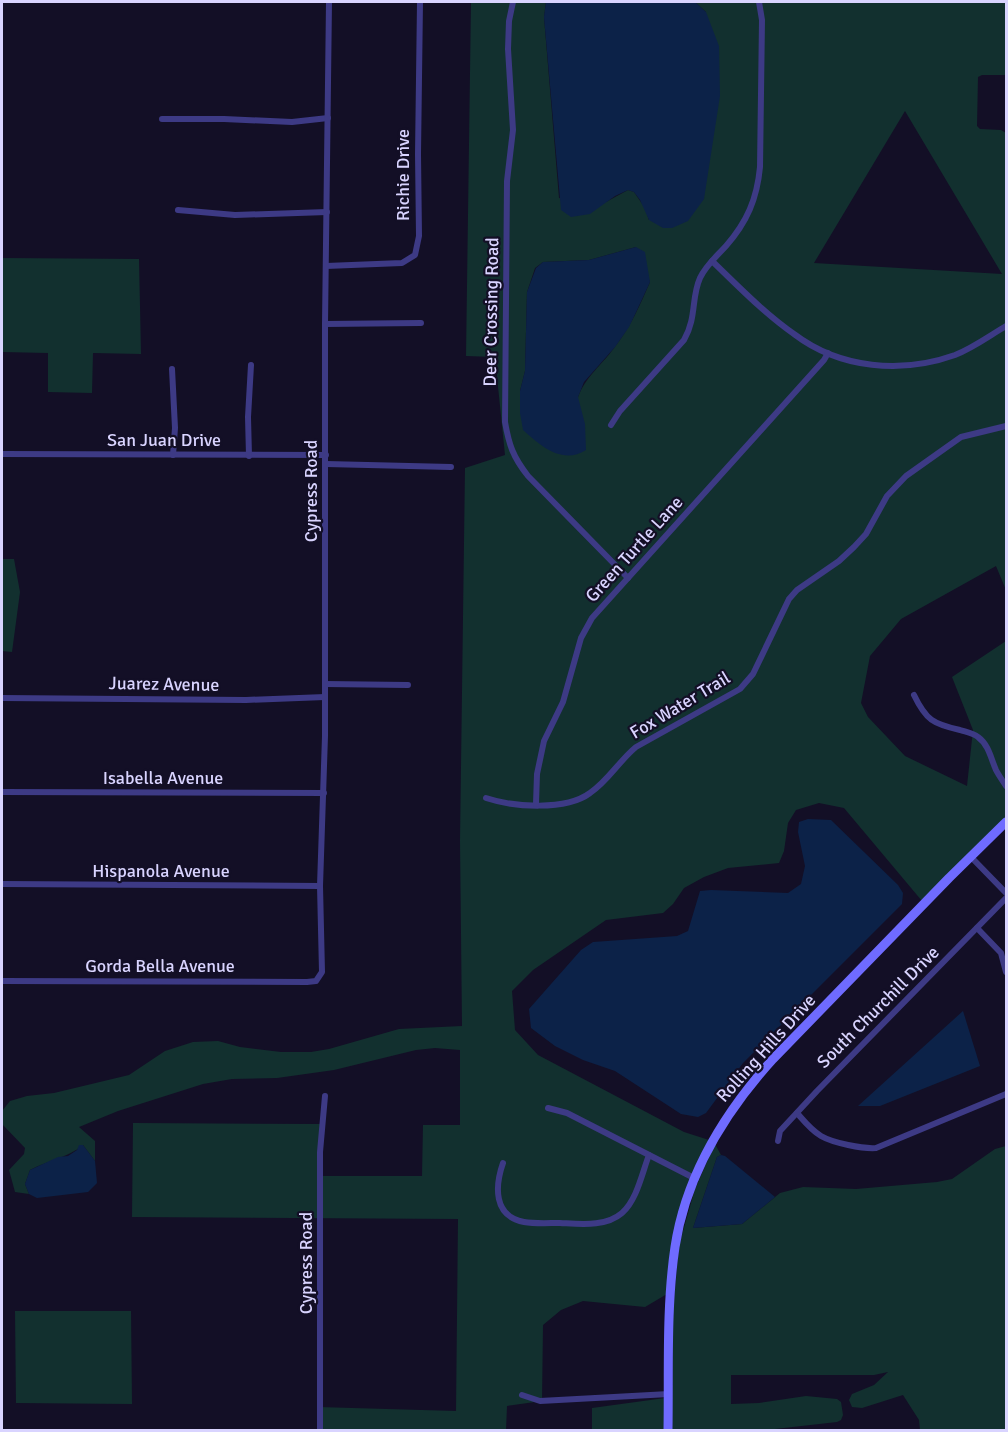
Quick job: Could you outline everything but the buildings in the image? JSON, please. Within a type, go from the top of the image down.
[{"type":"street","name":"Cypress Road","points":[[318,979],[323,967],[321,886],[326,697],[325,324],[329,2]]},
{"type":"street","name":"Richie Drive","points":[[326,266],[402,263],[415,255],[419,236],[420,2]]},
{"type":"street","name":"Deer Crossing Road","points":[[513,2],[509,21],[508,49],[513,130],[507,181],[505,422],[508,441],[516,460],[528,476],[628,578]]},
{"type":"street","points":[[611,425],[620,411],[684,340],[691,327],[699,282],[705,269],[743,225],[752,208],[758,187],[762,20],[759,2]]},
{"type":"street","points":[[162,119],[224,118],[292,122],[328,118]]},
{"type":"street","points":[[178,210],[235,214],[327,212]]},
{"type":"street","points":[[712,261],[795,335],[828,353],[855,362],[874,366],[916,365],[957,354],[1006,326]]},
{"type":"street","points":[[325,324],[421,322]]},
{"type":"street","name":"Green Turtle Lane","points":[[536,804],[539,759],[544,741],[563,702],[581,638],[592,618],[828,353]]},
{"type":"street","points":[[249,456],[250,365]]},
{"type":"street","points":[[172,369],[174,455]]},
{"type":"street","name":"Fox Water Trail","points":[[486,798],[501,803],[560,805],[574,802],[590,794],[606,780],[636,747],[740,689],[753,674],[789,599],[796,590],[839,561],[854,547],[866,534],[894,487],[961,437],[1006,426]]},
{"type":"street","name":"San Juan Drive","points":[[2,454],[326,455]]},
{"type":"street","points":[[326,464],[451,467]]},
{"type":"street","points":[[326,684],[408,685]]},
{"type":"street","points":[[914,695],[931,721],[979,737],[1006,786]]},
{"type":"street","name":"Juarez Avenue","points":[[2,698],[246,700],[326,697]]},
{"type":"street","name":"Isabella Avenue","points":[[2,792],[324,793]]},
{"type":"street","name":"Rolling Hills Drive","points":[[668,1431],[669,1313],[672,1267],[681,1222],[715,1135],[748,1086],[1006,822]]},
{"type":"street","points":[[971,857],[1006,893]]},
{"type":"street","name":"Hispanola Avenue","points":[[2,884],[321,886]]},
{"type":"street","name":"South Churchill Drive","points":[[778,1141],[780,1131],[1006,898]]},
{"type":"street","points":[[977,928],[1001,953],[1006,972]]},
{"type":"street","name":"Gorda Bella Avenue","points":[[2,981],[307,982],[318,979]]},
{"type":"street","points":[[797,1113],[811,1129],[826,1138],[876,1148],[1006,1094]]},
{"type":"street","name":"Cypress Road","points":[[320,1431],[320,1152],[325,1096]]},
{"type":"street","points":[[548,1108],[567,1113],[696,1179]]},
{"type":"street","points":[[503,1163],[499,1176],[499,1203],[510,1217],[524,1222],[586,1224],[615,1218],[625,1210],[649,1155]]},
{"type":"street","points":[[522,1395],[540,1401],[669,1394]]},
{"type":"green space","points":[[471,2],[546,2],[544,17],[559,198],[606,202],[628,190],[634,192],[645,208],[649,220],[706,12],[695,2],[1006,2],[1006,75],[978,77],[977,126],[980,129],[1001,130],[1006,133],[1006,590],[996,566],[901,619],[870,656],[861,703],[868,717],[905,756],[967,786],[973,730],[952,677],[1006,641],[1006,817],[922,901],[844,808],[819,803],[796,810],[788,823],[784,851],[779,863],[728,868],[704,877],[684,888],[673,904],[663,913],[606,920],[533,970],[512,991],[515,1030],[538,1055],[684,1132],[709,1140],[701,1156],[667,1294],[645,1307],[583,1301],[561,1310],[543,1325],[542,1401],[507,1406],[506,1430],[318,1430],[318,1407],[456,1411],[458,1219],[132,1217],[133,1123],[320,1124],[320,1176],[422,1176],[423,1125],[460,1125],[460,1050],[435,1048],[416,1050],[334,1070],[277,1078],[232,1079],[203,1084],[118,1111],[79,1127],[95,1141],[95,1161],[83,1145],[71,1153],[30,1170],[25,1184],[29,1194],[15,1192],[9,1170],[24,1154],[25,1148],[2,1124],[2,1111],[10,1101],[27,1096],[54,1093],[129,1075],[165,1051],[193,1042],[218,1041],[240,1047],[281,1052],[311,1052],[399,1029],[462,1026],[460,841],[465,468],[505,455],[495,357],[466,356]],"holes":[[[905,111],[1002,274],[814,263]],[[636,247],[650,282],[625,332],[589,377],[578,397],[520,391],[525,371],[527,292],[535,268],[543,262],[589,260]]]},
{"type":"green space","points":[[2,258],[139,259],[141,354],[93,353],[92,393],[48,392],[48,353],[2,352]]},
{"type":"green space","points":[[2,559],[14,559],[20,592],[12,652],[2,651]]},
{"type":"green space","points":[[715,1144],[721,1155],[717,1157],[693,1228],[742,1224],[780,1193],[803,1187],[856,1189],[952,1179],[995,1149],[1006,1146],[1006,1430],[920,1430],[919,1420],[903,1395],[862,1408],[852,1407],[849,1400],[852,1394],[874,1385],[888,1372],[874,1375],[731,1375],[731,1404],[759,1403],[806,1396],[837,1399],[841,1402],[843,1415],[837,1422],[766,1430],[672,1430],[673,1313],[679,1245],[695,1189]]},
{"type":"green space","points":[[15,1311],[131,1311],[132,1404],[16,1403]]},
{"type":"green space","points":[[665,1398],[665,1430],[592,1430],[592,1408]]},
{"type":"water","points":[[546,2],[695,2],[706,12],[719,46],[720,96],[704,199],[688,221],[672,228],[663,228],[649,220],[640,200],[634,192],[628,190],[615,196],[590,214],[571,217],[561,210],[544,17]]},
{"type":"water","points":[[636,247],[645,252],[650,282],[629,327],[615,347],[584,382],[578,397],[585,424],[586,450],[569,455],[552,452],[523,430],[520,413],[520,391],[525,371],[527,292],[536,268],[543,262],[589,260]]},
{"type":"water","points":[[808,819],[831,820],[898,885],[903,893],[902,904],[743,1063],[706,1113],[698,1117],[681,1114],[615,1071],[583,1060],[555,1046],[531,1028],[529,1009],[581,950],[593,942],[677,936],[688,931],[700,891],[788,893],[801,884],[805,866],[798,832],[799,822]]},
{"type":"water","points":[[963,1011],[980,1066],[880,1106],[858,1106]]},
{"type":"water","points":[[79,1145],[83,1145],[95,1161],[97,1183],[88,1192],[37,1198],[29,1194],[25,1184],[30,1170],[58,1157],[68,1156],[77,1150]]},
{"type":"water","points":[[721,1155],[775,1197],[742,1224],[693,1228],[717,1157]]}]
